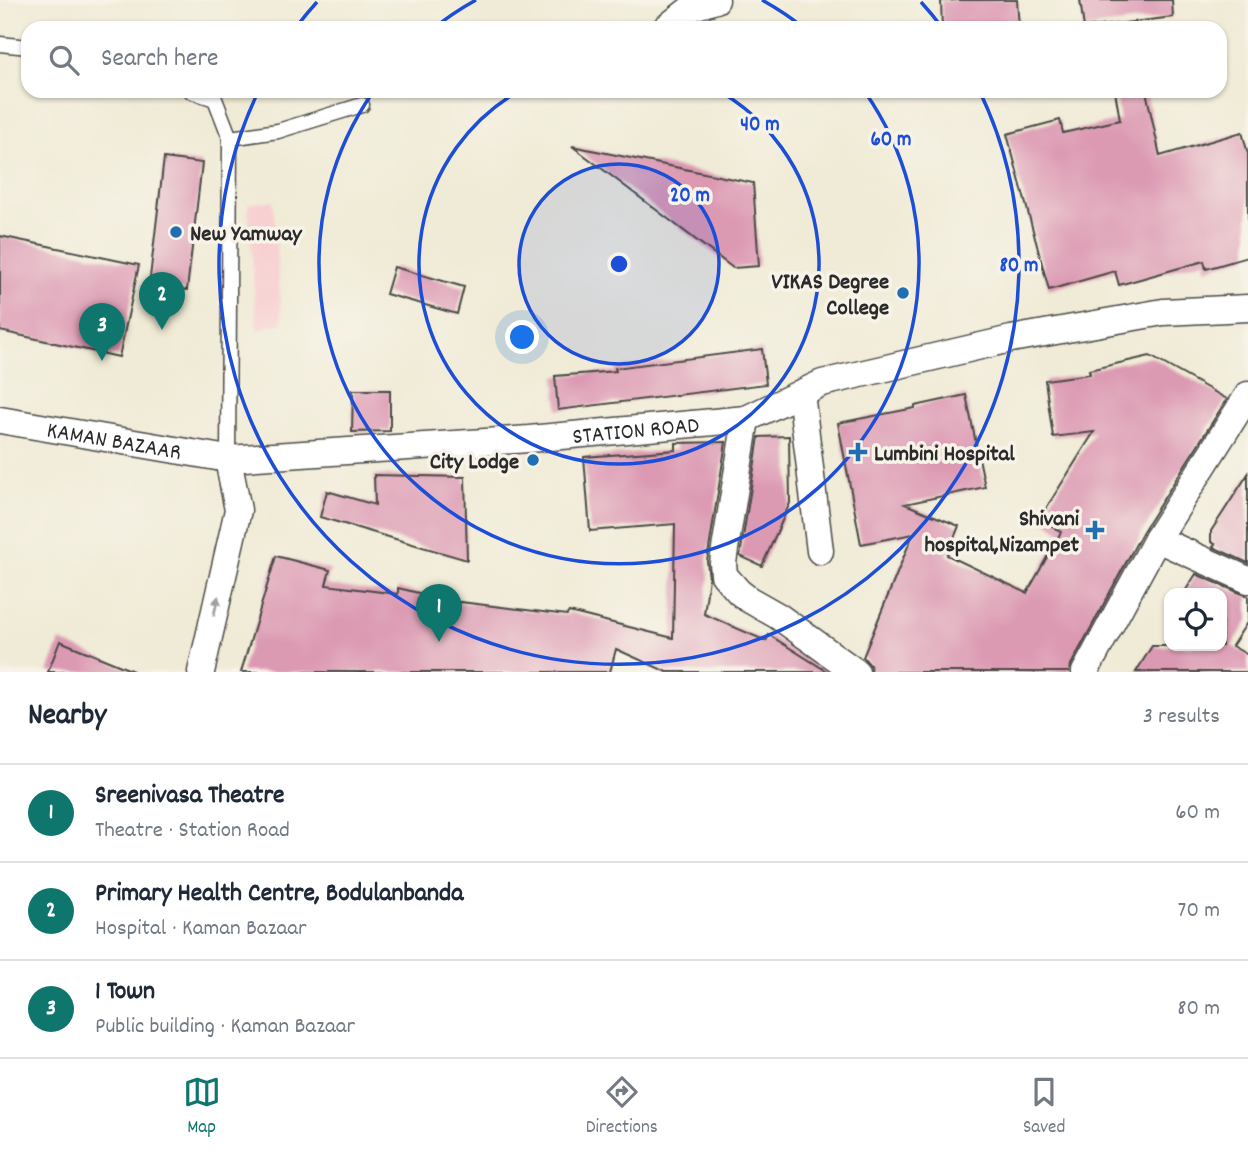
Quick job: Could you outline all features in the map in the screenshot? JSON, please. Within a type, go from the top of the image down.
[{"type":"street","points":[[675,21],[693,7],[716,0]]},
{"type":"street","name":"STATION ROAD","points":[[228,459],[529,439],[746,419],[822,383],[1012,339],[1163,312],[1248,307]]},
{"type":"street","points":[[801,393],[820,551]]},
{"type":"street","points":[[1085,672],[1157,540],[1248,395]]},
{"type":"street","points":[[746,419],[724,556],[724,575],[748,599],[778,616],[856,672]]},
{"type":"street","name":"KAMAN BAZAAR","points":[[0,420],[228,459]]},
{"type":"street","points":[[201,672],[239,510],[228,459]]},
{"type":"street","points":[[1157,540],[1248,580]]},
{"type":"lane","points":[[0,44],[21,46]]},
{"type":"lane","points":[[212,98],[215,99],[230,138],[228,459]]},
{"type":"lane","points":[[230,138],[278,131],[362,105]]},
{"type":"shaded area","points":[[273,200],[282,323],[257,330],[248,204]]},
{"type":"building","points":[[1017,0],[1018,21],[942,21],[941,1]]},
{"type":"building","points":[[1080,0],[1172,0],[1173,17],[1141,21],[1083,21]]},
{"type":"building","points":[[1116,98],[1148,98],[1160,156],[1242,132],[1248,154],[1248,257],[1206,269],[1204,261],[1119,285],[1115,271],[1049,290],[1007,134],[1060,120],[1063,133],[1120,120]]},
{"type":"building","points":[[572,146],[753,183],[759,266],[733,268]]},
{"type":"building","points":[[164,158],[202,163],[187,290],[149,286]]},
{"type":"building","points":[[0,236],[139,265],[119,357],[0,331]]},
{"type":"building","points":[[394,267],[464,287],[457,314],[386,294]]},
{"type":"building","points":[[762,349],[766,384],[558,410],[555,376],[616,371],[615,368]]},
{"type":"building","points":[[1150,356],[1227,399],[1143,531],[1069,672],[872,672],[863,657],[913,534],[861,544],[838,423],[966,395],[985,487],[905,504],[959,526],[947,555],[1027,593],[1061,532],[1040,518],[1094,432],[1053,437],[1045,380],[1090,374],[1089,370]]},
{"type":"building","points":[[353,390],[390,390],[390,431],[352,432]]},
{"type":"building","points":[[789,436],[790,503],[762,566],[740,556],[759,437]]},
{"type":"building","points":[[726,442],[707,561],[709,578],[704,614],[766,641],[769,635],[828,672],[667,672],[616,649],[610,672],[241,672],[276,556],[330,570],[326,585],[398,594],[398,588],[460,603],[567,615],[569,612],[673,638],[675,524],[590,531],[584,457],[676,450],[676,443]]},
{"type":"building","points":[[1248,474],[1248,563],[1213,547],[1215,544],[1211,542],[1211,531]]},
{"type":"building","points":[[374,475],[465,477],[467,560],[320,517],[327,491],[375,505]]},
{"type":"building","points":[[1196,574],[1248,596],[1248,621],[1232,646],[1248,655],[1248,672],[1136,672],[1152,646],[1164,646],[1164,651],[1227,651],[1227,588],[1187,588]]},
{"type":"building","points":[[60,641],[133,671],[133,672],[48,672]]},
{"type":"place","name":"New Yamway","points":[[176,232]]},
{"type":"place","name":"VIKAS Degree College","points":[[903,293]]},
{"type":"place","name":"Primary Health Centre, Bodulanbanda","points":[[162,330]]},
{"type":"place","name":"1 Town","points":[[102,361]]},
{"type":"place","name":"Lumbini Hospital","points":[[858,452]]},
{"type":"place","name":"City Lodge","points":[[533,460]]},
{"type":"place","name":"Shivani hospital,Nizampet","points":[[1095,530]]},
{"type":"place","name":"Sreenivasa Theatre","points":[[439,642]]}]
